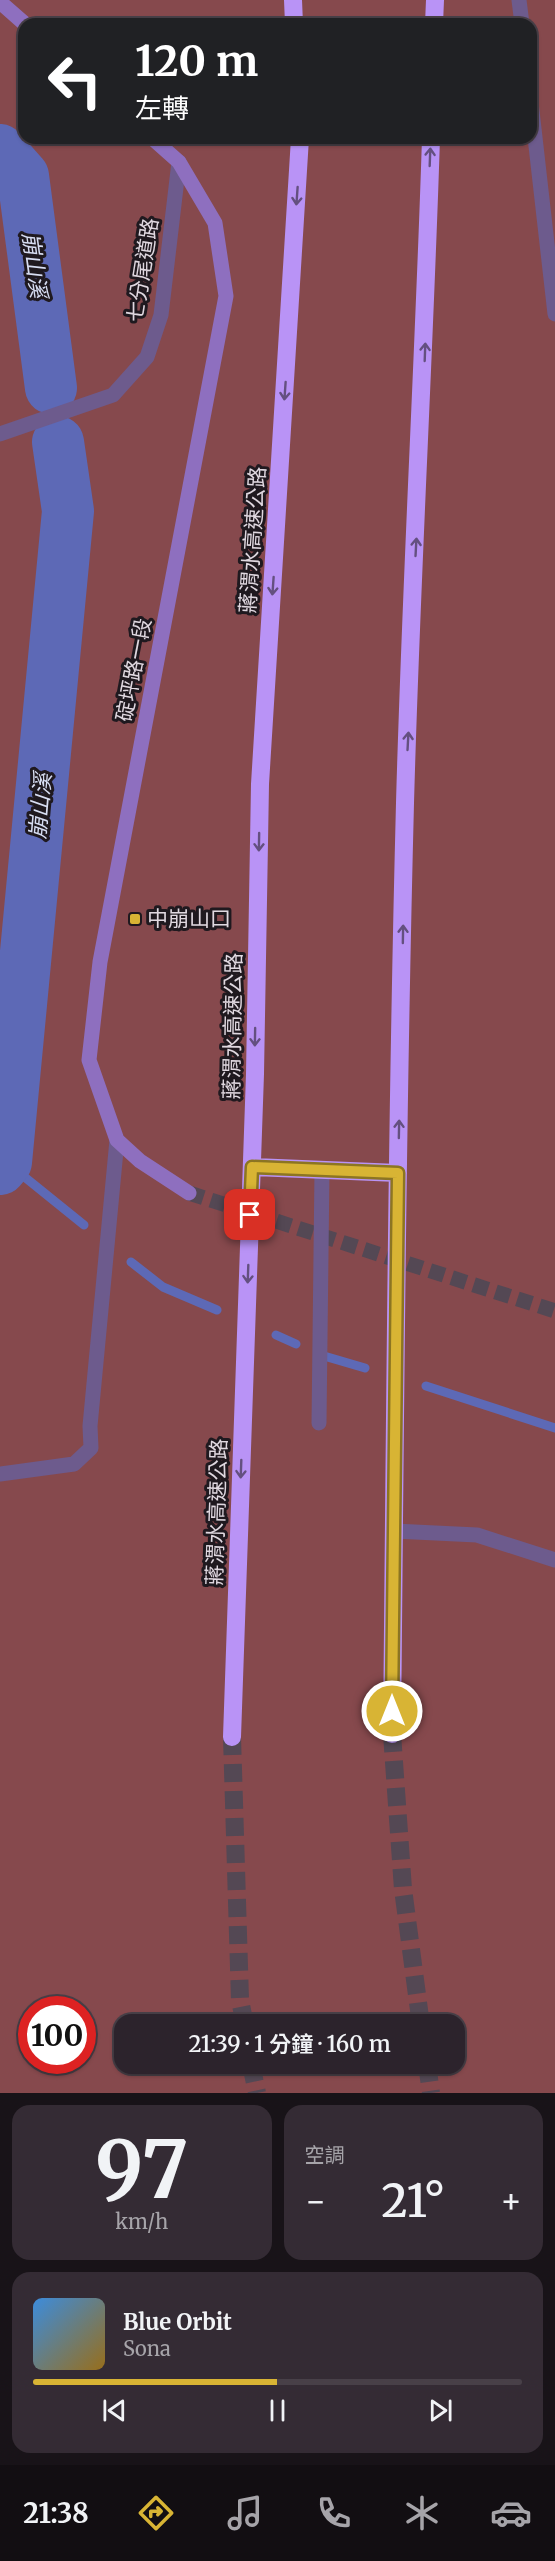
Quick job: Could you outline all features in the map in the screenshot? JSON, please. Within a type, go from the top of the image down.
[{"type":"highway","points":[[293,0],[294,18]]},
{"type":"highway","points":[[434,18],[435,0]]},
{"type":"highway","name":"蔣渭水高速公路","points":[[232,1737],[252,1167],[260,784],[300,144]]},
{"type":"highway","points":[[392,1734],[398,1173],[405,800],[424,369],[431,144]]},
{"type":"highway","points":[[252,1167],[398,1173]]},
{"type":"main road","points":[[0,2],[18,18]]},
{"type":"main road","name":"碇坪路一段","points":[[159,144],[179,162],[216,223],[226,296],[100,962],[89,1060],[117,1140],[140,1161],[189,1194]]},
{"type":"street","points":[[519,0],[521,18]]},
{"type":"street","points":[[536,144],[555,314]]},
{"type":"street","name":"七分尾道路","points":[[0,434],[113,394],[147,357],[161,315],[179,162]]},
{"type":"street","points":[[0,1474],[74,1464],[91,1448],[90,1426],[117,1140]]},
{"type":"street","points":[[319,1423],[322,1170]]},
{"type":"street","points":[[394,1531],[477,1535],[555,1560]]},
{"type":"shaded area","points":[[0,0],[555,0],[555,2093],[0,2093]]},
{"type":"waterway","name":"崩山溪","points":[[0,150],[23,176],[51,388]]},
{"type":"waterway","name":"崩山溪","points":[[0,1169],[6,1162],[68,511],[58,442]]},
{"type":"waterway","points":[[6,1162],[84,1225]]},
{"type":"waterway","points":[[131,1262],[163,1287],[217,1310]]},
{"type":"waterway","points":[[276,1335],[296,1344]]},
{"type":"waterway","points":[[324,1356],[365,1368]]},
{"type":"waterway","points":[[426,1386],[555,1428]]},
{"type":"tunnel","points":[[189,1193],[555,1311]]},
{"type":"tunnel","points":[[392,1734],[403,1889],[420,2014]]},
{"type":"tunnel","points":[[232,1737],[240,2000],[243,2014]]},
{"type":"tunnel","points":[[253,2074],[257,2093]]},
{"type":"tunnel","points":[[428,2074],[431,2093]]},
{"type":"place","name":"中崩山口","points":[[135,919]]},
{"type":"route","points":[[250,1215],[252,1167],[398,1173],[392,1711]]}]
